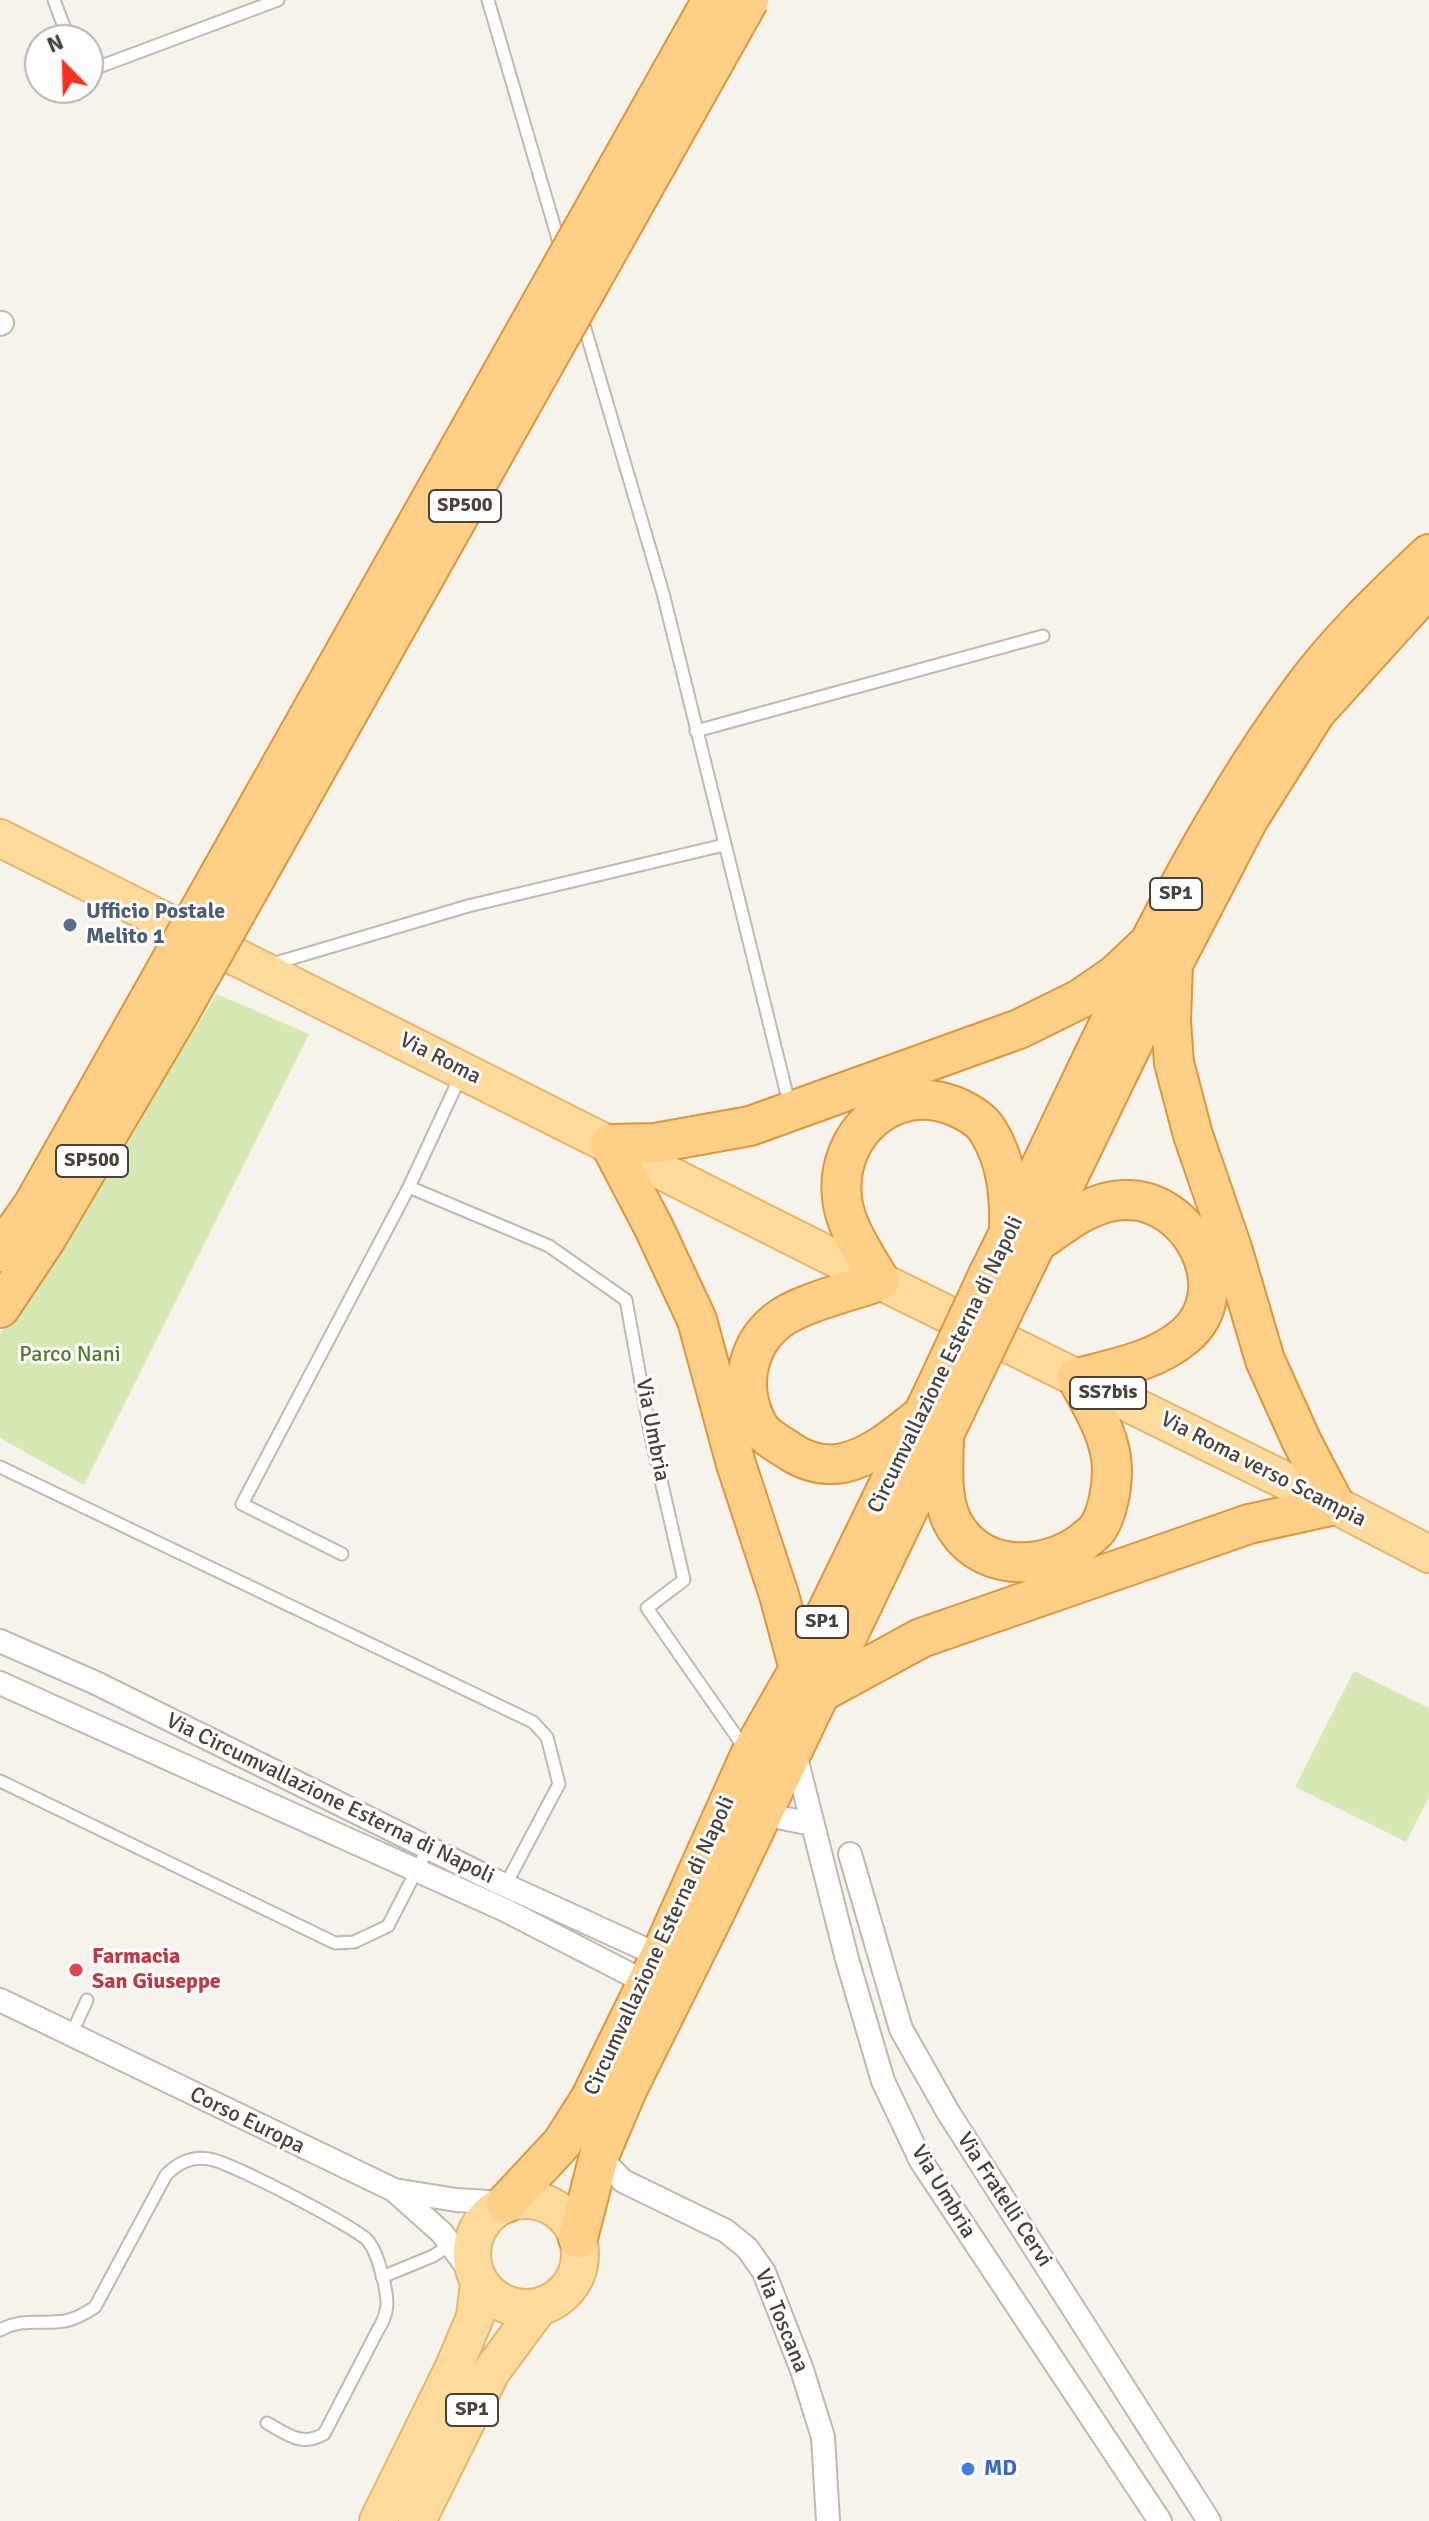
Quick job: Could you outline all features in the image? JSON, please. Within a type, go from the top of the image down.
[{"type":"highway","name":"SP500","points":[[0,1308],[46,1239],[165,1005],[712,0]]},
{"type":"highway","name":"SP500","points":[[0,1252],[165,1005],[749,0]]},
{"type":"highway","name":"Circumvallazione Esterna di Napoli","points":[[578,2238],[599,2156],[627,2090],[794,1749],[810,1681],[1249,767],[1303,688],[1347,635],[1429,554]]},
{"type":"highway","name":"Circumvallazione Esterna di Napoli","points":[[1162,952],[1316,712],[1429,587]]},
{"type":"highway","points":[[1162,952],[1174,1063],[1193,1135],[1232,1248],[1265,1360],[1335,1505],[1249,1524],[1040,1594],[810,1681],[736,1464],[697,1320],[610,1144],[655,1143],[750,1126],[792,1113],[1031,1023],[1162,952]]},
{"type":"highway","points":[[912,1100],[943,1102],[967,1112],[987,1128],[1002,1161],[1010,1200],[1023,1238],[1097,1204],[1125,1200],[1151,1204],[1179,1218],[1206,1262],[1208,1290],[1203,1315],[1188,1334],[1165,1351],[1077,1378],[1105,1430],[1112,1467],[1110,1496],[1097,1530],[1067,1554],[1036,1563],[1009,1562],[980,1551],[958,1532],[947,1510],[941,1407],[882,1446],[843,1463],[809,1463],[758,1428],[746,1376],[755,1345],[778,1320],[810,1305],[880,1281],[852,1231],[842,1199],[844,1159],[856,1136],[890,1106],[912,1100]]},
{"type":"highway","name":"Circumvallazione Esterna di Napoli","points":[[506,2203],[562,2143],[583,2110],[653,1970],[750,1755],[810,1681]]},
{"type":"main road","name":"Via Roma","points":[[0,838],[880,1281]]},
{"type":"main road","name":"Via Roma verso Scampia","points":[[880,1281],[1429,1554]]},
{"type":"main road","points":[[524,2199],[542,2201],[558,2209],[571,2222],[578,2238],[581,2256],[573,2281],[555,2300],[539,2307],[521,2309],[505,2305],[490,2296],[479,2283],[472,2260],[474,2236],[481,2222],[506,2203],[524,2199]]},
{"type":"main road","name":"SP1","points":[[378,2521],[470,2329],[475,2317],[479,2283]]},
{"type":"main road","name":"SP1","points":[[417,2521],[491,2372],[539,2307]]},
{"type":"street","name":"Via Circumvallazione Esterna di Napoli","points":[[0,1641],[96,1683],[505,1886],[653,1970]]},
{"type":"street","name":"Via Circumvallazione Esterna di Napoli","points":[[0,1683],[505,1910],[653,1970]]},
{"type":"street","name":"Via Umbria","points":[[794,1749],[847,1959],[883,2081],[921,2161],[1160,2521]]},
{"type":"street","points":[[762,1814],[812,1824]]},
{"type":"street","name":"Via Fratelli Cervi","points":[[850,1854],[901,2029],[948,2112],[1209,2521]]},
{"type":"street","name":"Corso Europa","points":[[0,2000],[394,2190],[456,2200],[506,2203]]},
{"type":"street","name":"Via Toscana","points":[[599,2156],[623,2181],[726,2231],[747,2248],[764,2272],[802,2370],[823,2437],[828,2521]]},
{"type":"street","points":[[394,2190],[442,2233],[479,2283]]},
{"type":"lane","points":[[54,0],[63,24]]},
{"type":"lane","points":[[104,65],[278,0]]},
{"type":"lane","points":[[488,0],[570,276]]},
{"type":"lane","points":[[574,291],[663,593],[792,1113]]},
{"type":"lane","points":[[696,731],[1043,636]]},
{"type":"lane","points":[[258,968],[468,906],[724,845]]},
{"type":"lane","points":[[342,1554],[242,1504],[409,1187],[463,1070]]},
{"type":"lane","name":"Via Umbria","points":[[409,1187],[549,1246],[626,1300],[651,1437],[684,1580],[647,1608],[750,1755]]},
{"type":"lane","points":[[0,1467],[533,1722],[547,1737],[559,1784],[505,1886]]},
{"type":"lane","points":[[0,1781],[335,1943],[354,1942],[388,1926],[428,1848]]},
{"type":"lane","points":[[71,2035],[87,2000]]},
{"type":"lane","points":[[0,2330],[28,2321],[64,2321],[95,2307],[166,2175],[177,2163],[195,2158],[212,2159],[236,2168],[368,2241],[387,2293],[387,2310],[324,2434],[314,2440],[298,2441],[267,2423]]},
{"type":"lane","points":[[382,2277],[433,2256],[450,2245]]},
{"type":"green space","name":"Parco Nani","points":[[217,994],[309,1034],[84,1485],[0,1438],[0,1334]]},
{"type":"green space","points":[[1354,1671],[1429,1708],[1429,1797],[1406,1842],[1295,1787]]},
{"type":"place","name":"Ufficio Postale Melito 1","points":[[70,925]]},
{"type":"place","name":"Farmacia San Giuseppe","points":[[76,1970]]},
{"type":"place","name":"MD","points":[[968,2469]]}]
